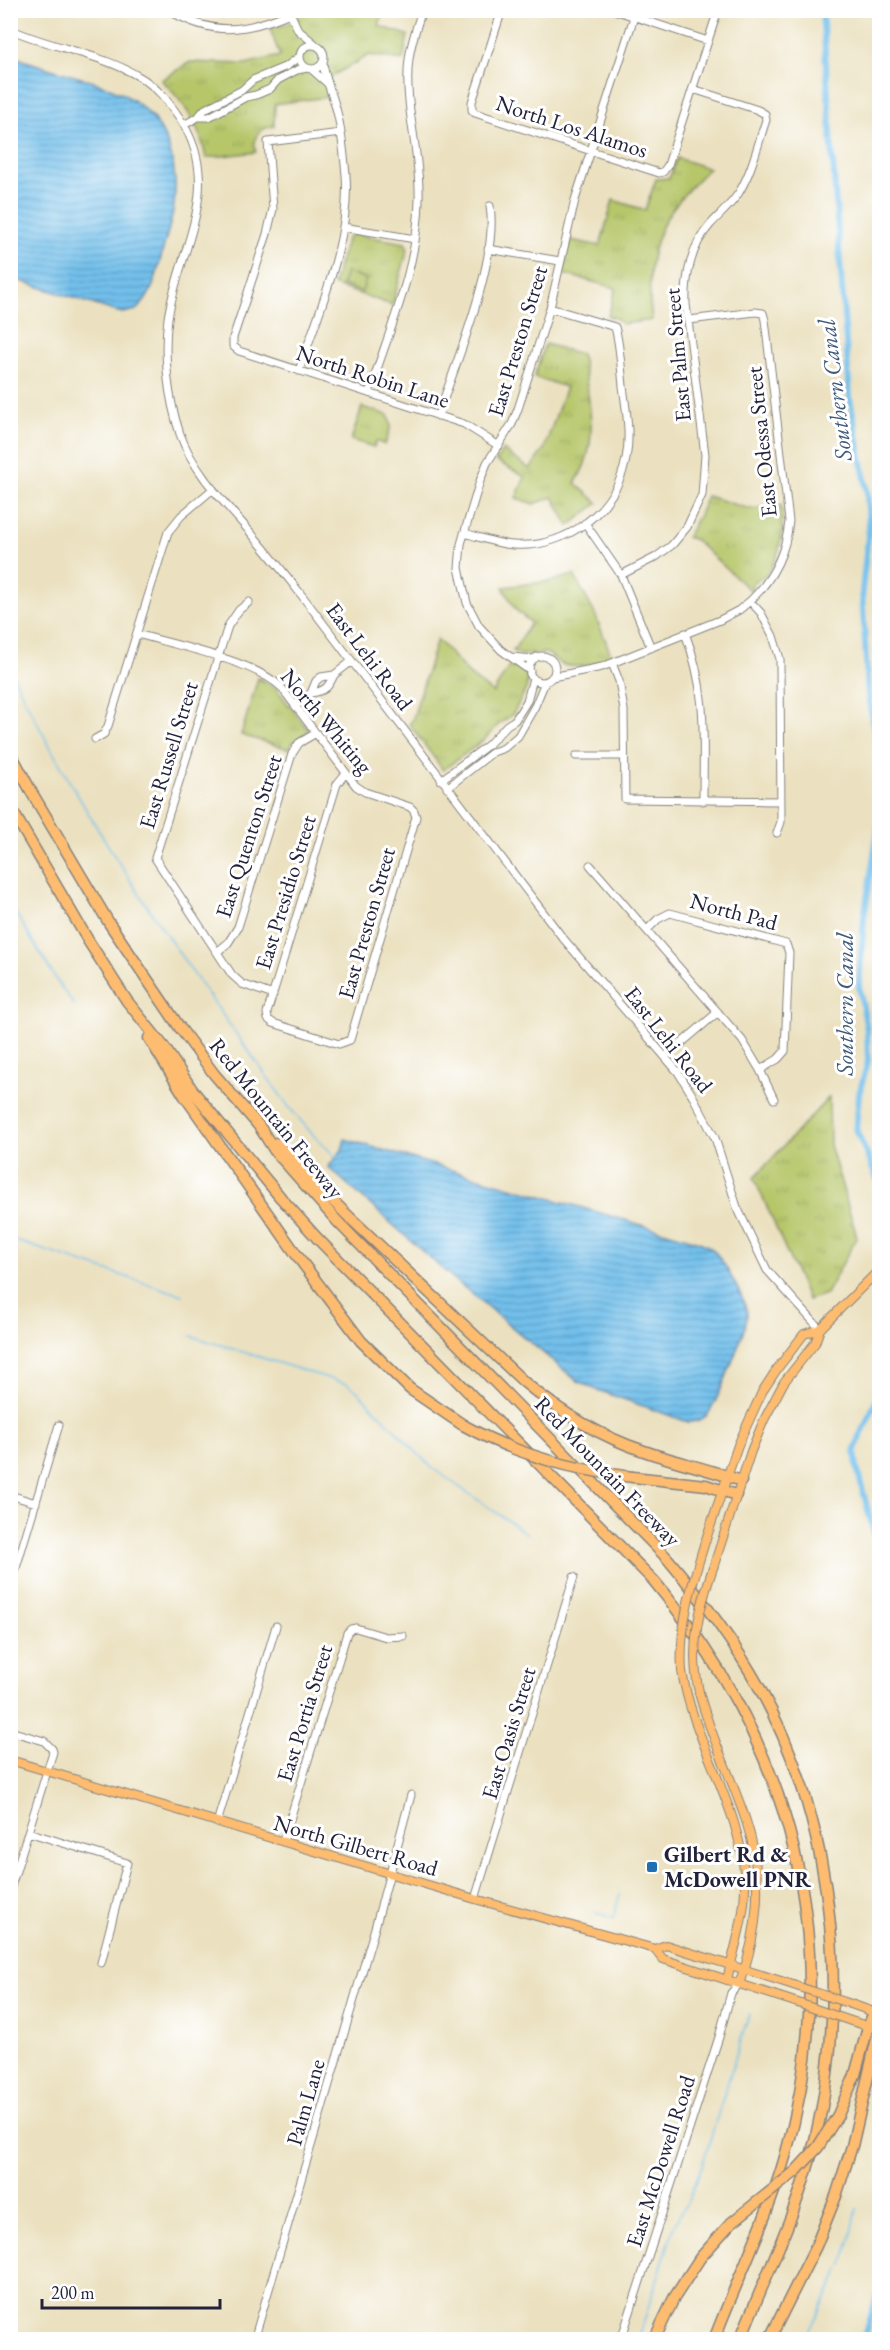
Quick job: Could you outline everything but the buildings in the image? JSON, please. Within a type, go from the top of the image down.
[{"type":"highway","name":"Red Mountain Freeway","points":[[10,752],[109,923],[214,1074],[259,1126],[275,1151],[337,1221],[667,1558],[711,1611],[759,1686],[784,1740],[802,1789],[825,1880],[832,1933],[833,2001],[824,2093],[809,2163],[785,2231],[740,2340]]},
{"type":"highway","name":"Red Mountain Freeway","points":[[10,807],[89,942],[127,1001],[164,1047],[193,1091],[317,1238],[654,1581],[691,1627],[720,1671],[762,1750],[787,1817],[804,1899],[809,1963],[808,2021],[803,2069],[785,2157],[714,2340]]},
{"type":"highway","points":[[127,1001],[184,1095],[301,1261],[354,1332],[410,1389],[463,1425],[499,1444],[555,1464],[591,1472],[706,1485],[736,1495]]},
{"type":"highway","points":[[259,1126],[345,1213],[524,1382],[548,1401],[596,1431],[629,1446],[741,1481]]},
{"type":"highway","points":[[769,2340],[816,2246],[836,2196],[852,2146],[877,2013]]},
{"type":"highway","points":[[654,2340],[674,2298],[700,2258],[731,2223],[796,2171],[818,2147],[842,2108],[875,2029]]},
{"type":"main road","name":"East McDowell Road","points":[[739,1984],[745,1969],[757,1901],[756,1860],[747,1822],[705,1715],[695,1662],[695,1634],[701,1604],[736,1495],[772,1402],[798,1362],[815,1343],[820,1329],[879,1269]]},
{"type":"main road","name":"East McDowell Road","points":[[727,1980],[744,1903],[743,1864],[729,1812],[691,1712],[682,1671],[684,1616],[743,1431],[762,1392],[804,1334],[820,1329]]},
{"type":"main road","name":"North Gilbert Road","points":[[10,1760],[475,1899],[655,1949],[666,1946],[745,1969],[877,2013]]},
{"type":"main road","name":"North Gilbert Road","points":[[655,1949],[663,1959],[875,2029]]},
{"type":"street","points":[[168,10],[195,24],[225,30],[259,26],[290,12],[298,30],[302,63],[328,84]]},
{"type":"street","points":[[369,393],[406,280],[416,239],[419,182],[408,76],[411,47],[422,10]]},
{"type":"street","name":"North Los Alamos","points":[[502,10],[472,102],[472,110],[479,115],[655,172],[663,172],[668,165],[693,89]]},
{"type":"street","points":[[614,10],[708,41]]},
{"type":"street","points":[[693,89],[718,10]]},
{"type":"street","name":"East Preston Street","points":[[531,674],[485,635],[467,603],[459,568],[464,532],[483,473],[512,424],[518,409],[550,308],[569,218],[634,17]]},
{"type":"street","name":"East Lehi Road","points":[[10,29],[39,41],[115,64],[140,76],[162,94],[184,125],[192,140],[198,160],[200,195],[195,225],[169,315],[166,347],[168,381],[181,436],[204,479],[270,555],[562,937],[665,1057],[691,1093],[715,1138],[737,1207],[766,1270],[820,1329]]},
{"type":"street","points":[[298,30],[324,52],[323,63],[334,97],[346,177],[343,227],[336,257],[299,371]]},
{"type":"street","points":[[184,125],[198,117],[205,109],[242,90],[263,74],[272,74],[279,70],[308,45],[315,44]]},
{"type":"street","points":[[198,117],[209,117],[246,97],[270,89],[278,80],[297,70],[318,68],[323,63]]},
{"type":"street","points":[[253,80],[261,93]]},
{"type":"street","name":"East Palm Street","points":[[621,575],[656,557],[672,544],[687,527],[702,495],[705,455],[688,320],[686,292],[689,269],[695,249],[709,226],[729,206],[743,184],[766,120],[765,114],[693,89]]},
{"type":"street","name":"North Robin Lane","points":[[341,133],[268,142],[273,209],[233,338],[233,346],[239,351],[473,428],[499,446]]},
{"type":"street","points":[[438,416],[478,293],[492,222],[490,206]]},
{"type":"street","points":[[343,227],[416,239]]},
{"type":"street","points":[[488,249],[560,261]]},
{"type":"street","points":[[464,532],[505,544],[524,545],[557,539],[596,515],[613,494],[627,458],[628,429],[615,327],[550,308]]},
{"type":"street","name":"East Odessa Street","points":[[552,677],[590,671],[729,615],[750,601],[768,581],[780,560],[789,521],[763,313],[688,320]]},
{"type":"street","points":[[95,739],[104,734],[108,726],[168,532],[181,516],[213,489]]},
{"type":"street","points":[[585,523],[621,575],[651,648]]},
{"type":"street","points":[[750,601],[773,636],[780,659],[781,822],[777,833]]},
{"type":"street","name":"East Russell Street","points":[[217,952],[156,863],[155,858],[231,619],[249,602]]},
{"type":"street","points":[[685,633],[702,692],[703,801]]},
{"type":"street","name":"North Whiting","points":[[137,634],[266,675],[281,687],[346,773],[365,792],[410,807],[416,817]]},
{"type":"street","points":[[511,657],[534,659],[546,657],[554,665],[573,673]]},
{"type":"street","points":[[441,780],[488,745],[498,733],[515,720],[531,693],[534,659]]},
{"type":"street","points":[[295,705],[311,693],[316,681],[321,677],[334,675],[352,662]]},
{"type":"street","points":[[612,663],[622,694],[625,799],[781,801]]},
{"type":"street","points":[[447,788],[493,752],[509,744],[518,736],[545,682],[552,677],[554,665]]},
{"type":"street","points":[[531,674],[538,682],[545,682]]},
{"type":"street","points":[[311,693],[322,692],[328,688],[334,675]]},
{"type":"street","name":"East Quenton Street","points":[[217,952],[228,942],[238,927],[292,754],[300,743],[316,733]]},
{"type":"street","points":[[498,733],[509,744]]},
{"type":"street","points":[[576,756],[624,756]]},
{"type":"street","name":"East Presidio Street","points":[[273,1023],[268,1019],[267,1013],[337,784],[346,773]]},
{"type":"street","name":"East Preston Street","points":[[273,1023],[339,1044],[350,1040],[416,817]]},
{"type":"street","points":[[590,865],[742,1040],[774,1099]]},
{"type":"street","name":"North Pad","points":[[647,930],[658,919],[670,912],[786,944],[789,953],[785,1051],[778,1059],[760,1070]]},
{"type":"street","points":[[217,952],[232,975],[242,984],[273,995]]},
{"type":"street","points":[[665,1057],[718,1012]]},
{"type":"street","points":[[10,1588],[59,1425]]},
{"type":"street","points":[[10,1495],[36,1503]]},
{"type":"street","name":"East Oasis Street","points":[[475,1899],[574,1577]]},
{"type":"street","points":[[216,1823],[276,1626]]},
{"type":"street","name":"East Portia Street","points":[[283,1842],[347,1633],[351,1629],[386,1636],[404,1636]]},
{"type":"street","points":[[10,1731],[44,1742],[53,1752],[10,1890]]},
{"type":"street","name":"Palm Lane","points":[[254,2340],[375,1928],[411,1795]]},
{"type":"street","points":[[28,1832],[127,1863],[101,1963]]},
{"type":"street","name":"East McDowell Road","points":[[727,1980],[731,1993]]},
{"type":"street","name":"East McDowell Road","points":[[621,2340],[716,2048],[731,1993],[739,1984]]},
{"type":"green space","points":[[294,11],[383,11],[379,26],[408,35],[403,60],[369,55],[330,77],[327,97],[275,104],[274,126],[258,134],[255,142],[256,152],[206,158],[200,136],[190,115],[177,96],[161,80],[190,62],[245,64],[280,56],[270,29],[299,20]]},
{"type":"green space","points":[[677,158],[709,168],[675,205],[660,230],[651,268],[652,320],[622,324],[616,318],[608,316],[616,288],[563,274],[570,240],[600,246],[613,200],[645,210],[656,179],[669,178]]},
{"type":"green space","points":[[352,234],[405,243],[408,248],[392,305],[333,285],[348,237]]},
{"type":"green space","points":[[346,272],[366,279],[362,292],[342,285]]},
{"type":"green space","points":[[545,344],[581,354],[590,408],[591,439],[588,454],[575,483],[598,503],[569,526],[553,497],[534,504],[516,498],[525,477],[496,461],[503,450],[530,469],[544,449],[566,387],[534,377]]},
{"type":"green space","points":[[362,407],[388,415],[391,426],[385,445],[376,441],[374,447],[351,440]]},
{"type":"green space","points":[[707,496],[750,509],[781,505],[782,531],[779,549],[767,574],[752,584],[752,592],[695,540],[687,537]]},
{"type":"green space","points":[[574,575],[595,614],[612,657],[585,666],[571,666],[558,662],[546,653],[522,655],[513,651],[531,623],[516,610],[503,587],[551,581]]},
{"type":"green space","points":[[437,639],[472,677],[493,693],[511,663],[525,672],[528,681],[513,714],[499,724],[485,739],[443,770],[409,724],[412,721]]},
{"type":"green space","points":[[258,678],[275,687],[309,731],[294,741],[289,749],[241,735]]},
{"type":"green space","points":[[829,1097],[830,1145],[857,1237],[826,1294],[808,1300],[754,1178]]},
{"type":"water","points":[[11,55],[123,94],[141,106],[155,121],[165,137],[175,175],[172,215],[153,286],[149,295],[136,310],[123,313],[114,311],[11,278]]},
{"type":"water","points":[[345,1139],[694,1240],[710,1247],[729,1272],[744,1302],[747,1316],[742,1336],[718,1396],[708,1414],[694,1422],[688,1422],[592,1388],[576,1380],[449,1275],[328,1167],[342,1150]]},
{"type":"waterway","name":"Southern Canal","points":[[822,10],[850,398],[867,491],[869,527],[862,590],[868,694],[880,765]]},
{"type":"waterway","points":[[10,669],[71,784],[139,894],[289,1107],[337,1158]]},
{"type":"waterway","name":"Southern Canal","points":[[880,817],[864,918],[859,986],[867,1030],[868,1061],[859,1094],[856,1129],[880,1186]]},
{"type":"waterway","points":[[10,904],[74,1005]]},
{"type":"waterway","points":[[10,1239],[182,1295]]},
{"type":"waterway","points":[[191,1336],[347,1384],[356,1390],[432,1468],[527,1534]]},
{"type":"waterway","points":[[880,1391],[855,1449],[857,1468],[880,1557]]},
{"type":"waterway","points":[[596,1913],[613,1918],[620,1894]]},
{"type":"waterway","points":[[638,2340],[675,2224],[690,2197],[702,2166],[749,2014]]},
{"type":"waterway","points":[[805,2340],[843,2264],[857,2208]]},
{"type":"waterway","points":[[864,2340],[880,2286]]},
{"type":"place","name":"Gilbert Rd & McDowell PNR","points":[[652,1867]]}]
